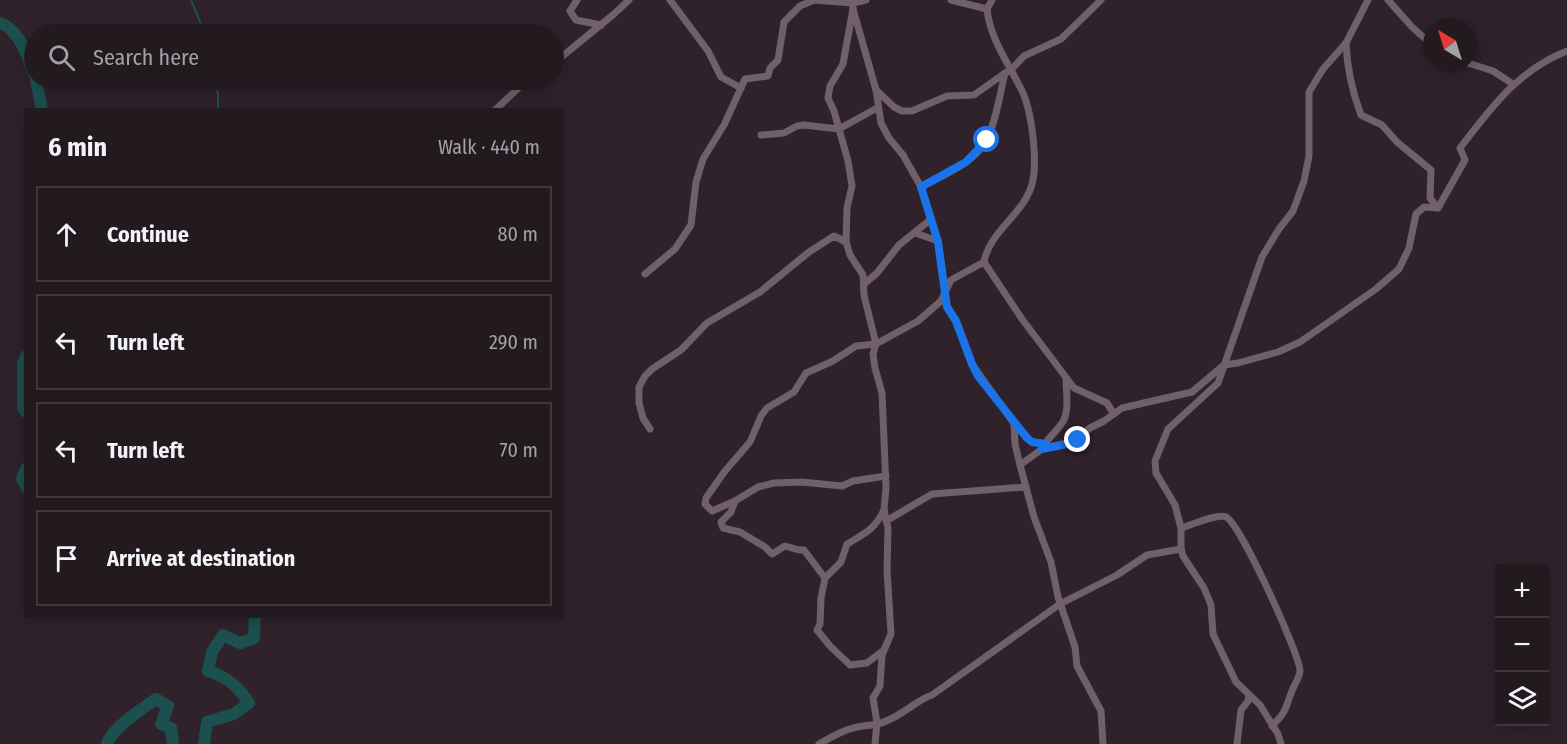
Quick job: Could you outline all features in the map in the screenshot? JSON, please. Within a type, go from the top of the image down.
[{"type":"street","points":[[577,0],[570,11],[573,18],[601,25]]},
{"type":"street","points":[[564,55],[629,0]]},
{"type":"street","points":[[670,0],[704,45],[722,77],[741,88]]},
{"type":"street","points":[[645,274],[675,249],[691,225],[696,182],[703,159],[724,125],[745,79],[768,76],[770,68],[778,60],[784,22],[800,6],[814,0],[853,4],[866,0]]},
{"type":"street","points":[[951,0],[987,9]]},
{"type":"street","points":[[992,0],[987,9],[992,35],[1008,72],[1028,107],[1034,177],[1031,189],[1015,214],[986,249],[984,262],[1022,319],[1074,388],[1107,403],[1114,414]]},
{"type":"street","points":[[876,90],[894,107],[903,111],[912,111],[947,96],[974,95],[1008,72],[1024,56],[1061,39],[1101,0]]},
{"type":"street","points":[[1281,744],[1278,734],[1260,705],[1236,682],[1213,634],[1211,605],[1204,588],[1180,549],[1181,528],[1174,506],[1156,473],[1155,461],[1168,429],[1218,382],[1263,257],[1279,229],[1293,211],[1304,181],[1309,156],[1309,92],[1323,69],[1346,43],[1368,0]]},
{"type":"street","points":[[1388,0],[1423,37]]},
{"type":"street","points":[[853,4],[876,90],[877,108],[885,132],[903,155],[921,187],[938,242],[947,307],[956,321],[972,364],[1014,423],[1032,442],[1043,446],[1072,443],[1090,428],[1128,406],[1192,392],[1224,365],[1289,348],[1376,289],[1399,269],[1405,258],[1416,214],[1424,207],[1438,208]]},
{"type":"street","points":[[853,4],[843,64],[828,94],[848,161],[852,186],[847,208],[846,242],[850,255],[863,275],[864,296],[876,344],[873,354],[882,393],[886,476],[884,510],[888,528],[887,570],[891,634],[884,650],[880,686],[873,698],[878,723],[875,744]]},
{"type":"street","points":[[1346,43],[1347,65],[1360,115],[1382,125],[1431,170],[1430,198],[1438,208]]},
{"type":"street","points":[[1438,208],[1465,160],[1460,148],[1495,102],[1542,61],[1567,51]]},
{"type":"street","points":[[1477,66],[1493,71],[1513,84]]},
{"type":"street","points":[[921,187],[966,162],[982,147],[991,129],[1008,72]]},
{"type":"street","points":[[497,108],[516,90]]},
{"type":"street","points":[[761,135],[784,133],[804,125],[839,129],[877,108]]},
{"type":"street","points":[[864,284],[877,273],[899,245],[930,220]]},
{"type":"street","points":[[915,232],[938,242]]},
{"type":"street","points":[[650,429],[641,411],[639,395],[642,382],[652,369],[681,350],[707,323],[760,292],[809,252],[834,236],[846,242]]},
{"type":"street","points":[[886,476],[853,481],[842,486],[802,482],[774,483],[758,487],[712,511],[705,504],[706,498],[725,471],[750,442],[767,408],[794,392],[806,373],[833,361],[856,346],[876,344],[918,321],[941,301],[951,280],[984,262]]},
{"type":"street","points":[[1020,465],[1043,446],[1064,420],[1066,378]]},
{"type":"street","points":[[1014,423],[1015,444],[1020,465],[1044,547],[1051,562],[1060,604],[1075,647],[1077,666],[1101,711],[1103,744]]},
{"type":"street","points":[[886,521],[932,494],[1026,487]]},
{"type":"street","points":[[735,501],[731,512],[721,522],[723,528],[740,532],[773,554],[785,546],[804,550],[825,578]]},
{"type":"street","points":[[884,510],[877,524],[862,537],[847,544],[841,562],[825,578],[821,598],[820,624],[817,630],[845,663],[855,665],[867,663],[884,650]]},
{"type":"street","points":[[1181,528],[1221,516],[1229,519],[1238,530],[1270,595],[1298,661],[1300,673],[1292,689],[1288,708],[1272,726]]},
{"type":"street","points":[[819,744],[851,728],[876,725],[895,717],[920,700],[932,695],[1060,604],[1117,575],[1147,555],[1180,549]]},
{"type":"street","points":[[1237,744],[1241,710],[1248,701],[1248,695]]},
{"type":"waterway","points":[[191,0],[201,24]]},
{"type":"waterway","points":[[0,23],[12,31],[24,49]]},
{"type":"waterway","points":[[38,90],[42,108]]},
{"type":"waterway","points":[[217,90],[218,108]]},
{"type":"waterway","points":[[24,361],[24,409]]},
{"type":"waterway","points":[[24,474],[22,479],[24,483]]},
{"type":"waterway","points":[[204,744],[207,722],[234,714],[249,703],[232,683],[208,671],[212,652],[223,635],[240,643],[254,638],[255,618]]},
{"type":"waterway","points":[[107,744],[121,725],[156,699],[168,706],[161,724],[171,728],[173,744]]},
{"type":"route","points":[[987,140],[966,162],[921,187],[938,242],[947,307],[956,321],[978,376],[1017,428],[1032,442],[1045,444],[1042,449],[1078,440]]}]
